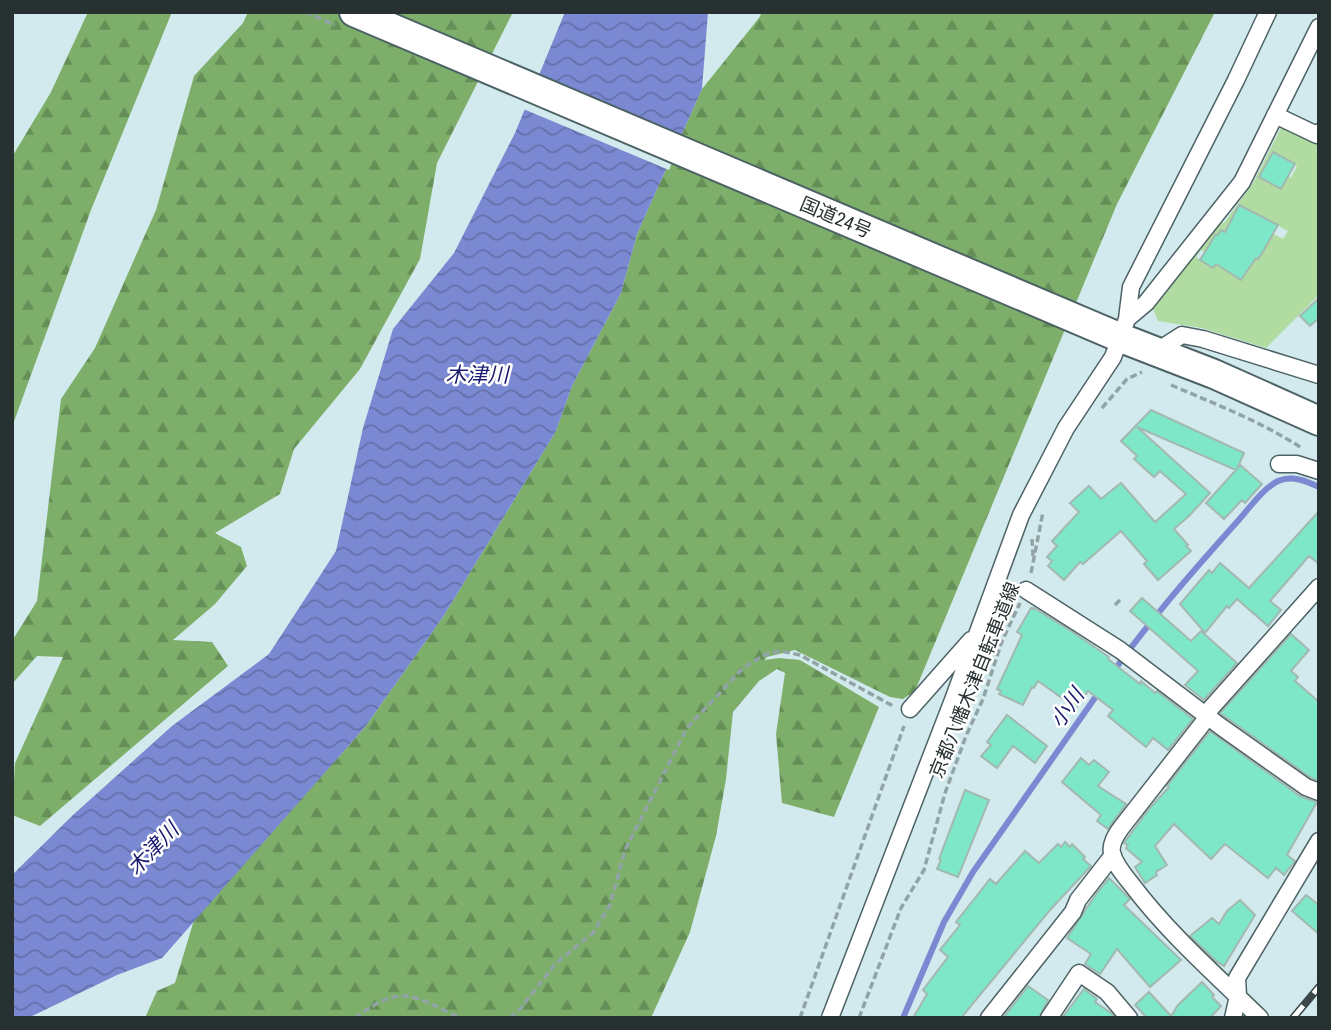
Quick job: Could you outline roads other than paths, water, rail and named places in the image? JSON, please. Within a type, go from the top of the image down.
[{"type":"highway","name":"国道24号","points":[[354,12],[1116,328],[1151,366],[1214,374],[1319,421]]},
{"type":"street","points":[[830,1018],[1025,506],[1066,428],[1114,357],[1116,328],[1131,286],[1268,12]]},
{"type":"street","points":[[1116,328],[1146,303],[1242,182],[1319,27]]},
{"type":"street","points":[[1275,115],[1317,135],[1319,132]]},
{"type":"street","points":[[1151,366],[1182,335],[1319,375]]},
{"type":"street","points":[[1279,464],[1297,464],[1319,471]]},
{"type":"street","points":[[1260,1018],[1173,933],[1119,869],[1112,844],[1121,828],[1203,723],[1211,708],[1319,587]]},
{"type":"street","points":[[1026,590],[1119,650],[1220,726],[1306,786],[1319,792]]},
{"type":"street","points":[[910,709],[978,633]]},
{"type":"street","points":[[1233,1018],[1238,996],[1237,978],[1319,841]]},
{"type":"street","points":[[989,1018],[1073,912],[1078,900],[1113,855]]},
{"type":"street","points":[[1049,1018],[1079,973],[1107,992],[1129,1018]]},
{"type":"water","name":"木津川","points":[[565,12],[708,12],[702,89],[637,234],[621,293],[572,386],[556,431],[443,617],[365,727],[162,958],[117,975],[28,1018],[12,1018],[12,875],[73,815],[172,726],[269,654],[336,551],[363,428],[393,329],[454,253],[515,133]]},
{"type":"waterway","name":"小川","points":[[1113,672],[1142,633],[1266,489],[1278,481],[1288,479],[1319,487]]},
{"type":"waterway","name":"小川","points":[[903,1018],[944,922],[973,872],[1099,692]]},
{"type":"railway","points":[[1293,1018],[1319,987]]}]
